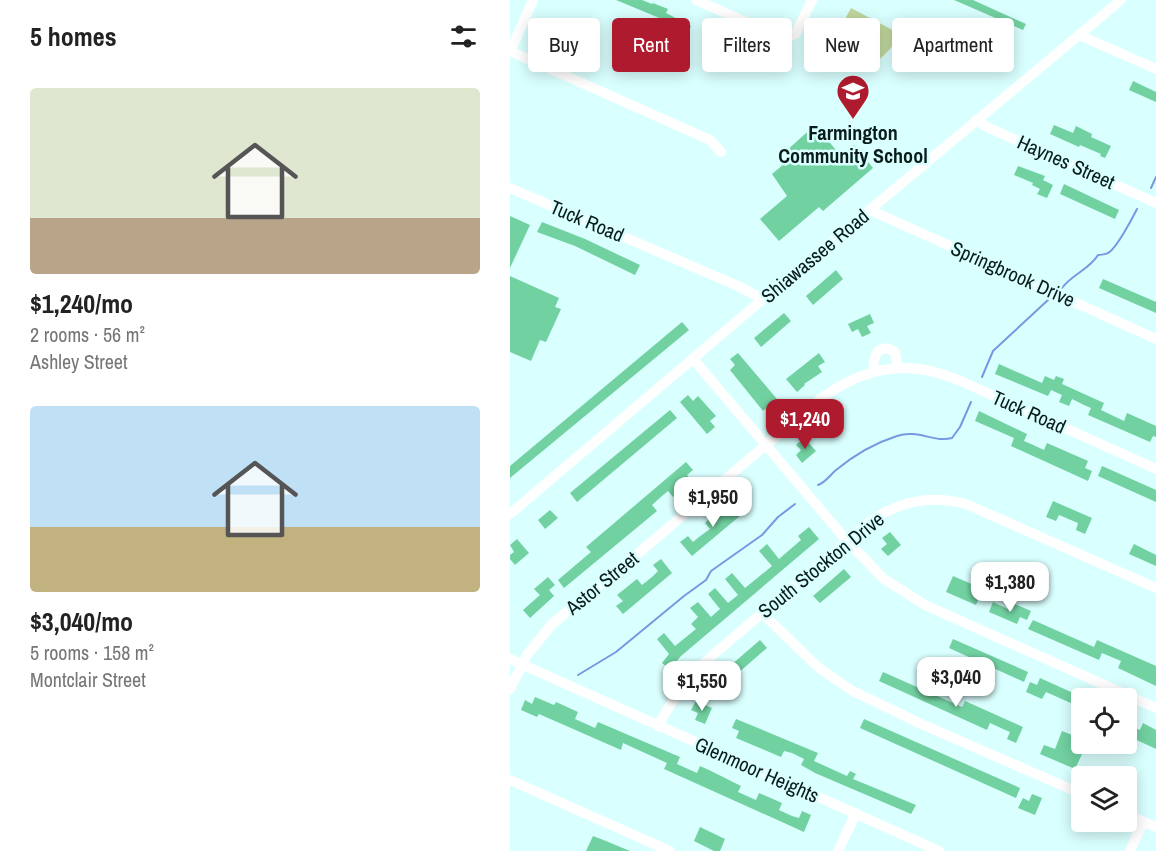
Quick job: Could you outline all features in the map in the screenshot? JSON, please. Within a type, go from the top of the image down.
[{"type":"street","points":[[533,0],[510,52],[710,140],[721,152]]},
{"type":"street","points":[[696,0],[786,38],[796,33],[812,0]]},
{"type":"street","name":"Shiawassee Road","points":[[510,514],[1121,0]]},
{"type":"street","points":[[1079,35],[1156,69]]},
{"type":"street","name":"Haynes Street","points":[[976,120],[987,127],[1156,202]]},
{"type":"street","name":"Tuck Road","points":[[510,188],[738,286],[763,299]]},
{"type":"street","name":"Springbrook Drive","points":[[870,210],[1156,339]]},
{"type":"street","points":[[874,372],[874,356],[882,348],[895,352],[898,368]]},
{"type":"street","points":[[694,360],[847,542],[884,579],[914,599],[1156,708]]},
{"type":"street","name":"Tuck Road","points":[[766,444],[833,390],[853,379],[874,372],[898,368],[919,369],[947,376],[1156,469]]},
{"type":"street","name":"Astor Street","points":[[510,689],[533,646],[552,624],[766,444]]},
{"type":"street","name":"South Stockton Drive","points":[[658,726],[671,702],[690,676],[867,524],[891,508],[906,503],[949,500],[974,507],[1156,588]]},
{"type":"street","points":[[762,613],[819,668],[851,690],[919,723],[1071,789]]},
{"type":"street","name":"Glenmoor Heights","points":[[510,659],[939,851]]},
{"type":"street","points":[[510,780],[670,851]]},
{"type":"street","points":[[838,851],[856,813]]},
{"type":"street","points":[[1137,819],[1156,827]]},
{"type":"street","points":[[1130,851],[1143,822]]},
{"type":"green space","points":[[851,8],[870,18],[846,18]]},
{"type":"green space","points":[[880,23],[892,30],[892,46],[880,58]]},
{"type":"building","points":[[616,0],[642,0],[653,3],[668,9],[666,13],[676,18],[659,18]]},
{"type":"building","points":[[954,0],[973,0],[1013,18],[995,18]]},
{"type":"building","points":[[1014,19],[1026,24],[1023,30],[1014,26]]},
{"type":"building","points":[[1133,81],[1156,92],[1156,102],[1129,90]]},
{"type":"building","points":[[815,125],[841,156],[854,145],[873,168],[823,211],[819,207],[779,241],[760,219],[787,196],[772,174],[790,159],[785,152]]},
{"type":"building","points":[[1054,125],[1073,133],[1076,126],[1092,134],[1091,137],[1111,146],[1105,158],[1100,156],[1101,154],[1050,134]]},
{"type":"building","points":[[1018,166],[1045,176],[1043,180],[1053,185],[1047,198],[1037,194],[1040,189],[1032,185],[1033,183],[1014,175]]},
{"type":"building","points":[[1064,184],[1119,210],[1115,219],[1060,194]]},
{"type":"building","points":[[510,216],[530,225],[510,268]]},
{"type":"building","points":[[542,222],[640,265],[635,275],[575,246],[537,232]]},
{"type":"building","points":[[836,270],[843,279],[813,305],[806,296]]},
{"type":"building","points":[[510,276],[559,298],[555,307],[561,309],[546,342],[540,340],[531,361],[510,352]]},
{"type":"building","points":[[1103,279],[1156,302],[1156,313],[1099,288]]},
{"type":"building","points":[[784,313],[791,321],[761,347],[754,338]]},
{"type":"building","points":[[870,314],[874,323],[867,326],[871,333],[862,337],[858,329],[852,332],[848,324]]},
{"type":"building","points":[[682,322],[689,330],[510,478],[510,466]]},
{"type":"building","points":[[738,353],[782,405],[774,412],[769,406],[763,411],[730,370],[735,365],[730,359]]},
{"type":"building","points":[[819,353],[825,362],[818,366],[822,372],[804,384],[797,392],[786,379]]},
{"type":"building","points":[[999,364],[1042,383],[1045,376],[1054,380],[1056,376],[1064,379],[1062,384],[1104,403],[1101,410],[1124,421],[1127,413],[1156,426],[1156,437],[1153,436],[1150,442],[1088,415],[1091,408],[1072,399],[1069,406],[1059,402],[1062,395],[1051,390],[1048,396],[995,374]]},
{"type":"building","points":[[688,395],[693,401],[698,396],[716,416],[710,421],[715,427],[707,434],[680,402]]},
{"type":"building","points":[[670,410],[677,418],[577,502],[570,493]]},
{"type":"building","points":[[979,411],[1027,434],[1024,441],[1044,450],[1047,443],[1088,461],[1085,468],[1092,471],[1088,481],[1011,446],[1014,438],[975,421]]},
{"type":"building","points":[[804,438],[816,451],[802,463],[796,455],[801,450],[796,445]]},
{"type":"building","points":[[686,462],[693,470],[687,475],[692,481],[673,497],[668,491],[662,496],[652,505],[657,511],[564,588],[558,580],[591,552],[586,547]]},
{"type":"building","points":[[1102,466],[1156,490],[1156,502],[1098,476]]},
{"type":"building","points":[[729,501],[741,515],[692,556],[680,542],[688,536],[693,542],[710,529],[705,523]]},
{"type":"building","points":[[1053,501],[1092,518],[1085,534],[1076,530],[1078,523],[1059,515],[1056,521],[1046,517]]},
{"type":"building","points":[[550,510],[558,518],[545,529],[538,520]]},
{"type":"building","points":[[809,527],[819,539],[681,656],[670,669],[662,663],[669,654],[657,639],[664,633],[675,646],[696,629],[691,624],[698,617],[690,608],[698,602],[711,617],[720,609],[708,594],[715,588],[728,603],[738,595],[725,579],[732,573],[745,588],[772,566],[759,551],[767,544],[779,559],[801,540],[798,536]]},
{"type":"building","points":[[890,532],[901,545],[888,556],[881,549],[887,544],[882,538]]},
{"type":"building","points":[[517,539],[529,553],[515,565],[510,559],[510,555],[514,552],[510,545]]},
{"type":"building","points":[[1134,544],[1156,555],[1156,566],[1129,554]]},
{"type":"building","points":[[661,559],[672,573],[623,614],[616,606],[623,601],[617,595],[637,579],[642,585],[652,577],[658,571],[653,565]]},
{"type":"building","points":[[844,569],[851,577],[820,603],[813,596]]},
{"type":"building","points":[[953,576],[990,592],[986,601],[979,598],[976,605],[946,592]]},
{"type":"building","points":[[548,577],[555,585],[549,590],[554,596],[530,618],[523,610],[540,595],[534,589]]},
{"type":"building","points":[[993,602],[1012,611],[1015,604],[1031,611],[1027,620],[1020,617],[1017,624],[989,612]]},
{"type":"building","points":[[1033,620],[1094,647],[1097,640],[1156,666],[1156,686],[1118,668],[1121,661],[1102,653],[1099,660],[1028,629]]},
{"type":"building","points":[[953,639],[1028,672],[1024,682],[949,648]]},
{"type":"building","points":[[760,640],[767,648],[715,693],[708,685]]},
{"type":"building","points":[[883,672],[962,707],[965,701],[1023,727],[1016,743],[1007,739],[1010,732],[990,723],[987,730],[879,681]]},
{"type":"building","points":[[1040,678],[1071,692],[1071,703],[1046,692],[1042,699],[1026,692],[1030,682],[1037,685]]},
{"type":"building","points":[[535,697],[554,705],[556,702],[578,712],[575,719],[595,728],[598,722],[680,757],[677,764],[697,773],[700,766],[709,770],[741,786],[738,792],[756,800],[759,793],[782,803],[779,810],[792,816],[799,818],[802,811],[811,815],[804,832],[664,769],[667,763],[623,743],[621,750],[539,714],[537,717],[521,710],[525,700],[532,704]]},
{"type":"building","points":[[696,701],[712,708],[705,724],[695,720],[698,713],[691,710]]},
{"type":"building","points":[[736,719],[818,753],[814,761],[847,776],[850,771],[856,774],[853,779],[916,805],[911,814],[815,773],[801,765],[804,759],[792,753],[784,751],[781,757],[736,738],[739,731],[732,728]]},
{"type":"building","points":[[864,719],[1020,788],[1016,798],[860,728]]},
{"type":"building","points":[[1143,723],[1156,730],[1156,749],[1137,740],[1137,729],[1140,730]]},
{"type":"building","points":[[1062,731],[1071,735],[1071,754],[1082,754],[1076,766],[1071,767],[1040,754],[1044,745],[1055,749]]},
{"type":"building","points":[[1032,794],[1042,798],[1035,815],[1018,808],[1023,798],[1029,801]]},
{"type":"building","points":[[700,827],[725,839],[720,851],[714,851],[694,841]]},
{"type":"building","points":[[593,836],[606,841],[630,851],[586,851]]},
{"type":"waterway","points":[[1151,188],[1156,177]]},
{"type":"waterway","points":[[1062,288],[1098,255],[1107,253],[1115,246],[1137,209]]},
{"type":"waterway","points":[[982,377],[993,351],[1048,300]]},
{"type":"waterway","points":[[818,485],[857,455],[897,436],[912,434],[939,439],[952,438],[960,427],[971,402]]},
{"type":"waterway","points":[[578,675],[616,652],[706,580],[711,571],[762,535],[778,517],[795,504]]},
{"type":"place","name":"Farmington Community School","points":[[853,120]]}]
